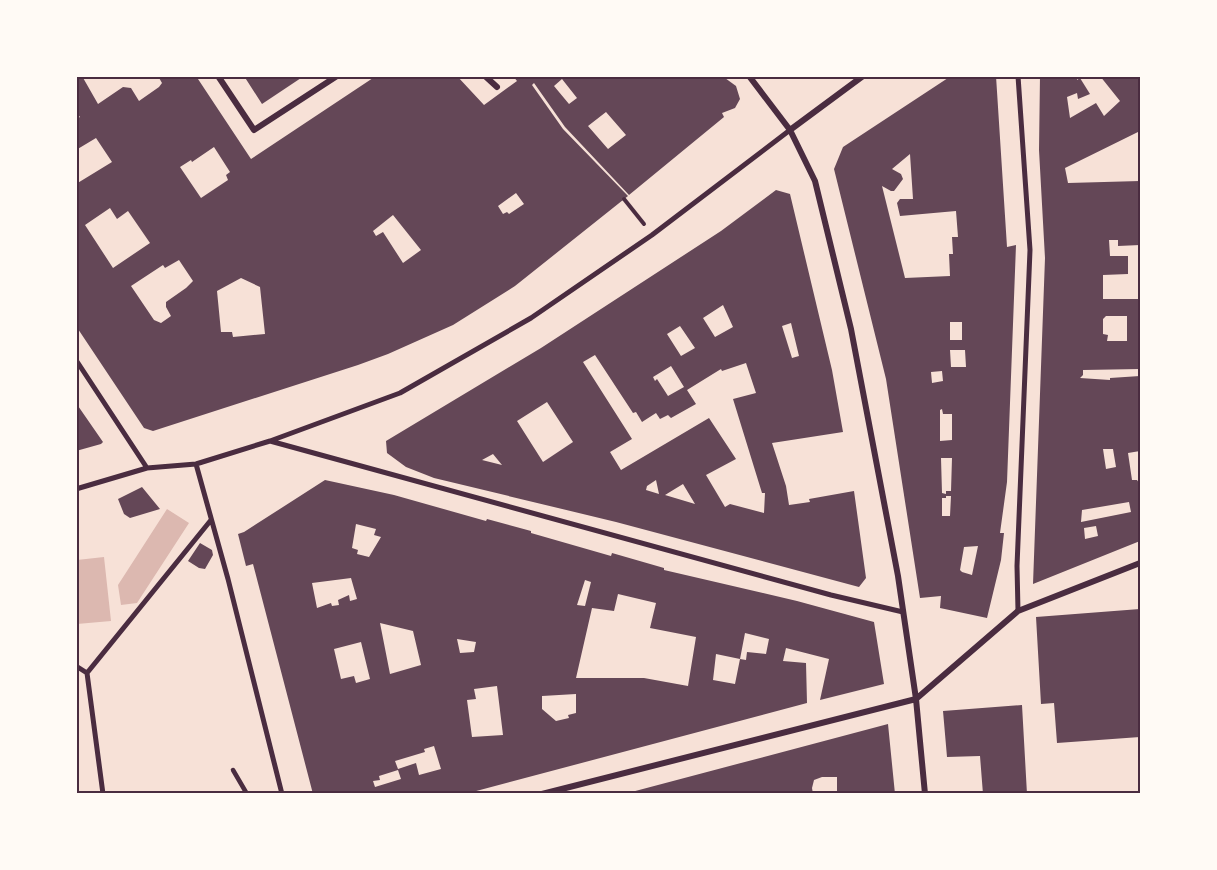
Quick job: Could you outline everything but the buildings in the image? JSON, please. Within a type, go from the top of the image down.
[{"type":"street","points":[[218,76],[254,130],[337,76]]},
{"type":"street","points":[[485,76],[497,87]]},
{"type":"street","points":[[749,76],[790,130],[815,181],[851,329],[903,612],[916,699],[925,794]]},
{"type":"street","points":[[76,489],[147,468],[196,464],[270,441],[400,393],[531,318],[652,235],[863,76]]},
{"type":"street","points":[[1018,76],[1030,250],[1017,566],[1018,611]]},
{"type":"street","points":[[76,360],[147,468]]},
{"type":"street","points":[[270,441],[831,595],[903,612]]},
{"type":"street","points":[[196,464],[282,794]]},
{"type":"street","points":[[103,794],[87,673],[211,520]]},
{"type":"street","points":[[542,794],[916,699],[1018,611],[1140,563]]},
{"type":"street","points":[[76,666],[87,673]]},
{"type":"lane","points":[[233,770],[247,794]]},
{"type":"path","points":[[624,199],[652,235]]},
{"type":"shaded area","points":[[167,509],[189,523],[137,603],[121,605],[118,585]]},
{"type":"shaded area","points":[[104,557],[111,621],[77,624],[77,560]]}]
